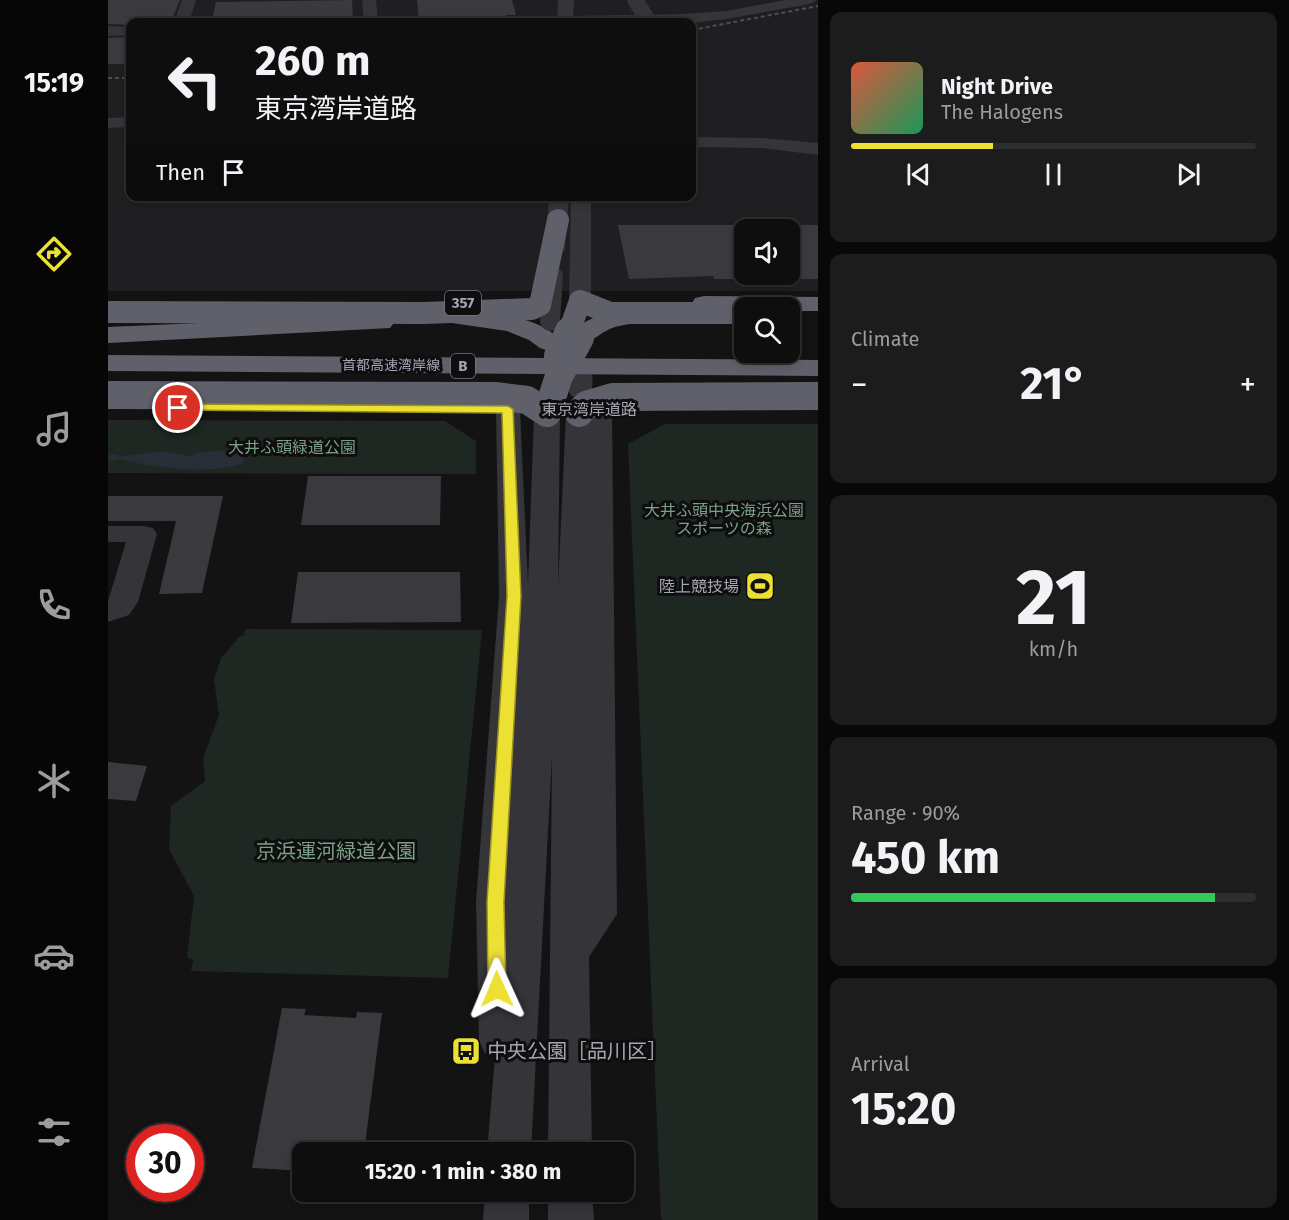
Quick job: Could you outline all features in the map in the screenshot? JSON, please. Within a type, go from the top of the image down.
[{"type":"highway","points":[[108,312],[424,313],[537,308],[540,305],[558,208]]},
{"type":"highway","points":[[501,402],[568,365],[580,301],[610,313],[641,315],[734,313]]},
{"type":"highway","name":"357","points":[[108,303],[818,304]]},
{"type":"highway","points":[[424,313],[516,325],[536,332],[568,365],[586,405],[593,401],[632,396],[818,396]]},
{"type":"highway","points":[[800,313],[818,313]]},
{"type":"highway","points":[[108,395],[501,402],[527,400],[547,413],[553,391],[568,365],[598,324],[641,315]]},
{"type":"highway","points":[[108,335],[381,323]]},
{"type":"highway","name":"首都高速湾岸線","points":[[108,342],[734,345]]},
{"type":"highway","points":[[800,345],[818,345]]},
{"type":"highway","name":"首都高速湾岸線","points":[[108,363],[818,368]]},
{"type":"highway","name":"東京湾岸道路","points":[[108,408],[501,402],[568,365],[818,409]]},
{"type":"highway","points":[[685,367],[818,373]]},
{"type":"street","points":[[183,18],[189,0]]},
{"type":"street","points":[[369,0],[371,18]]},
{"type":"street","points":[[565,18],[566,0]]},
{"type":"street","points":[[582,0],[582,18]]},
{"type":"street","points":[[622,0],[633,18]]},
{"type":"street","points":[[635,0],[653,18]]},
{"type":"street","points":[[652,0],[655,18]]},
{"type":"street","points":[[691,18],[726,15],[810,0]]},
{"type":"street","points":[[542,16],[588,18]]},
{"type":"street","points":[[108,32],[126,31]]},
{"type":"street","points":[[108,123],[126,123]]},
{"type":"street","points":[[696,142],[761,143],[818,149]]},
{"type":"street","points":[[580,301],[581,201]]},
{"type":"street","points":[[558,208],[598,914],[568,956]]},
{"type":"street","points":[[510,1136],[555,674],[568,365]]},
{"type":"street","points":[[501,402],[514,596],[495,902],[500,1079],[510,1136]]},
{"type":"street","points":[[547,413],[555,674],[568,956],[570,1142]]},
{"type":"street","points":[[108,534],[143,534],[123,602],[118,608],[108,612]]},
{"type":"street","points":[[506,1220],[507,1202]]},
{"type":"street","points":[[570,1202],[571,1220]]},
{"type":"shaded area","points":[[108,0],[818,0],[818,291],[108,291]]},
{"type":"shaded area","points":[[163,451],[189,456],[199,452],[241,452],[245,462],[218,469],[181,469],[144,464],[116,457]]},
{"type":"green space","name":"大井ふ頭緑道公園","points":[[108,420],[445,421],[476,441],[476,474],[108,473]]},
{"type":"green space","name":"大井ふ頭中央海浜公園 スポーツの森","points":[[665,424],[818,424],[818,1220],[663,1220],[661,1218],[628,444]]},
{"type":"green space","name":"京浜運河緑道公園","points":[[245,629],[482,630],[448,978],[191,971],[193,960],[187,957],[194,896],[169,849],[171,806],[205,781],[203,758],[219,715],[214,680],[221,658],[239,637],[244,635]]},
{"type":"building","points":[[108,0],[180,0],[173,17],[126,18],[126,25],[108,24]]},
{"type":"building","points":[[352,0],[353,18],[213,18],[216,2]]},
{"type":"building","points":[[417,0],[512,0],[516,15],[507,15],[502,18],[419,18]]},
{"type":"building","points":[[126,37],[126,64],[108,64],[108,38]]},
{"type":"building","points":[[618,225],[734,225],[734,279],[714,279],[713,276],[629,279]]},
{"type":"building","points":[[800,225],[818,225],[818,279],[800,279]]},
{"type":"building","points":[[308,476],[441,476],[440,525],[301,525]]},
{"type":"building","points":[[108,496],[223,496],[202,593],[159,594],[176,521],[108,521]]},
{"type":"building","points":[[298,572],[460,572],[461,622],[291,623]]},
{"type":"building","points":[[108,762],[147,766],[136,801],[108,799]]},
{"type":"building","points":[[282,1008],[306,1009],[304,1015],[356,1018],[357,1012],[382,1013],[365,1142],[292,1142],[292,1170],[252,1168]]},
{"type":"waterway","points":[[108,458],[116,457]]},
{"type":"railway","points":[[696,29],[818,6]]},
{"type":"railway","points":[[108,78],[126,78]]},
{"type":"place","name":"陸上競技場","points":[[760,586]]},
{"type":"place","name":"中央公園［品川区］","points":[[466,1051]]},
{"type":"route","points":[[178,408],[508,409],[514,596],[495,902],[497,989]]}]
